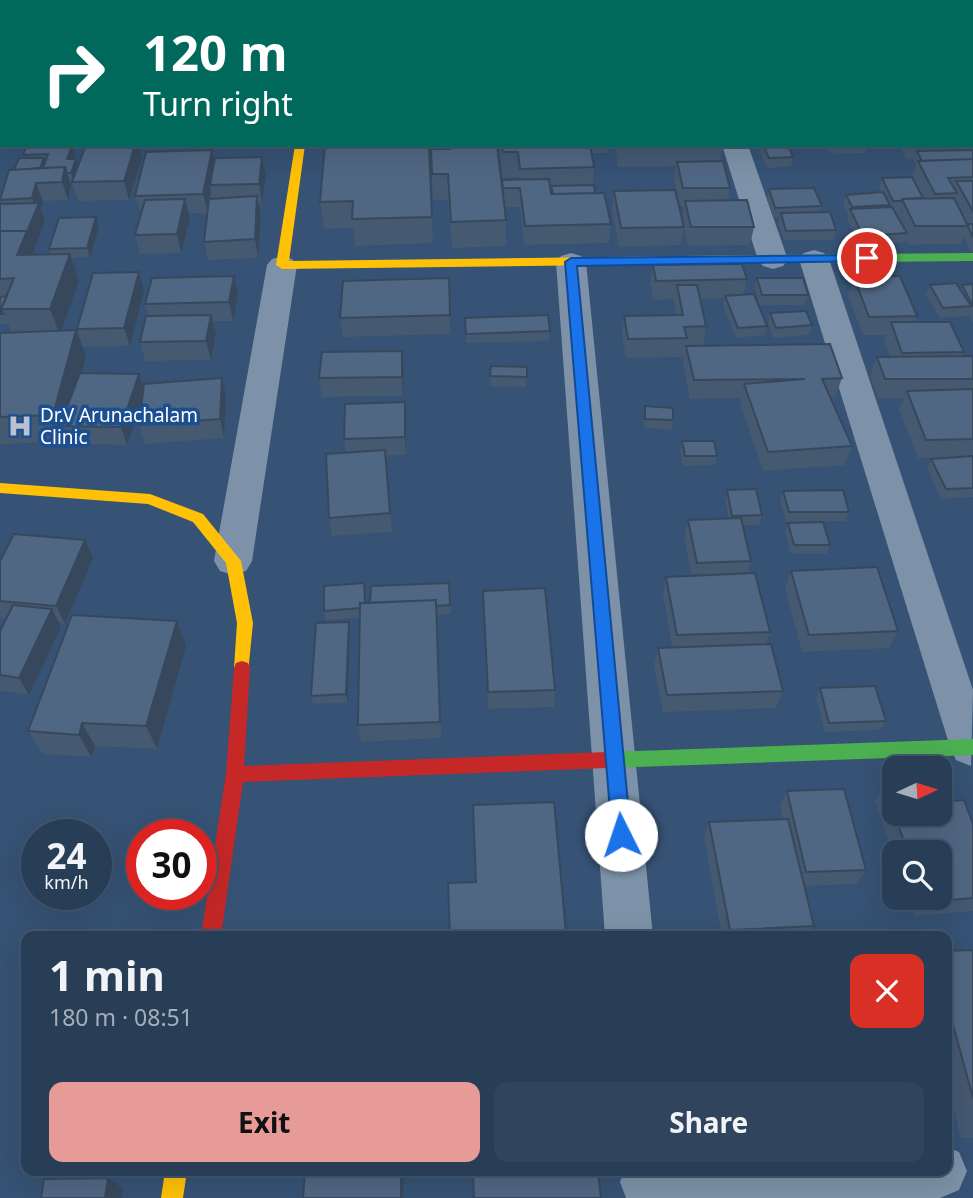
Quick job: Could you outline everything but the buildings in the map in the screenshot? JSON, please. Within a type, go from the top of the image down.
[{"type":"street","points":[[212,931],[235,774],[246,623],[233,561],[300,147]]},
{"type":"street","points":[[736,147],[773,260]]},
{"type":"street","points":[[282,265],[973,257]]},
{"type":"street","points":[[235,774],[972,747],[814,259]]},
{"type":"street","points":[[571,262],[629,931]]},
{"type":"street","points":[[0,488],[150,499],[198,518],[233,561]]},
{"type":"street","points":[[952,1171],[973,1170]]},
{"type":"street","points":[[172,1198],[175,1176]]},
{"type":"street","points":[[648,1184],[828,1176]]},
{"type":"traffic: fast","points":[[760,259],[973,257]]},
{"type":"traffic: fast","points":[[608,760],[973,747]]},
{"type":"traffic: slow","points":[[300,147],[282,265],[760,259]]},
{"type":"traffic: slow","points":[[0,488],[150,499],[198,518],[233,561],[245,623],[242,668]]},
{"type":"traffic: slow","points":[[172,1198],[175,1176]]},
{"type":"traffic: jam","points":[[212,931],[235,774],[242,668]]},
{"type":"traffic: jam","points":[[235,774],[608,760]]},
{"type":"place","name":"Dr.V Arunachalam Clinic","points":[[20,426]]},
{"type":"route","points":[[621,835],[571,262],[867,258]]}]
